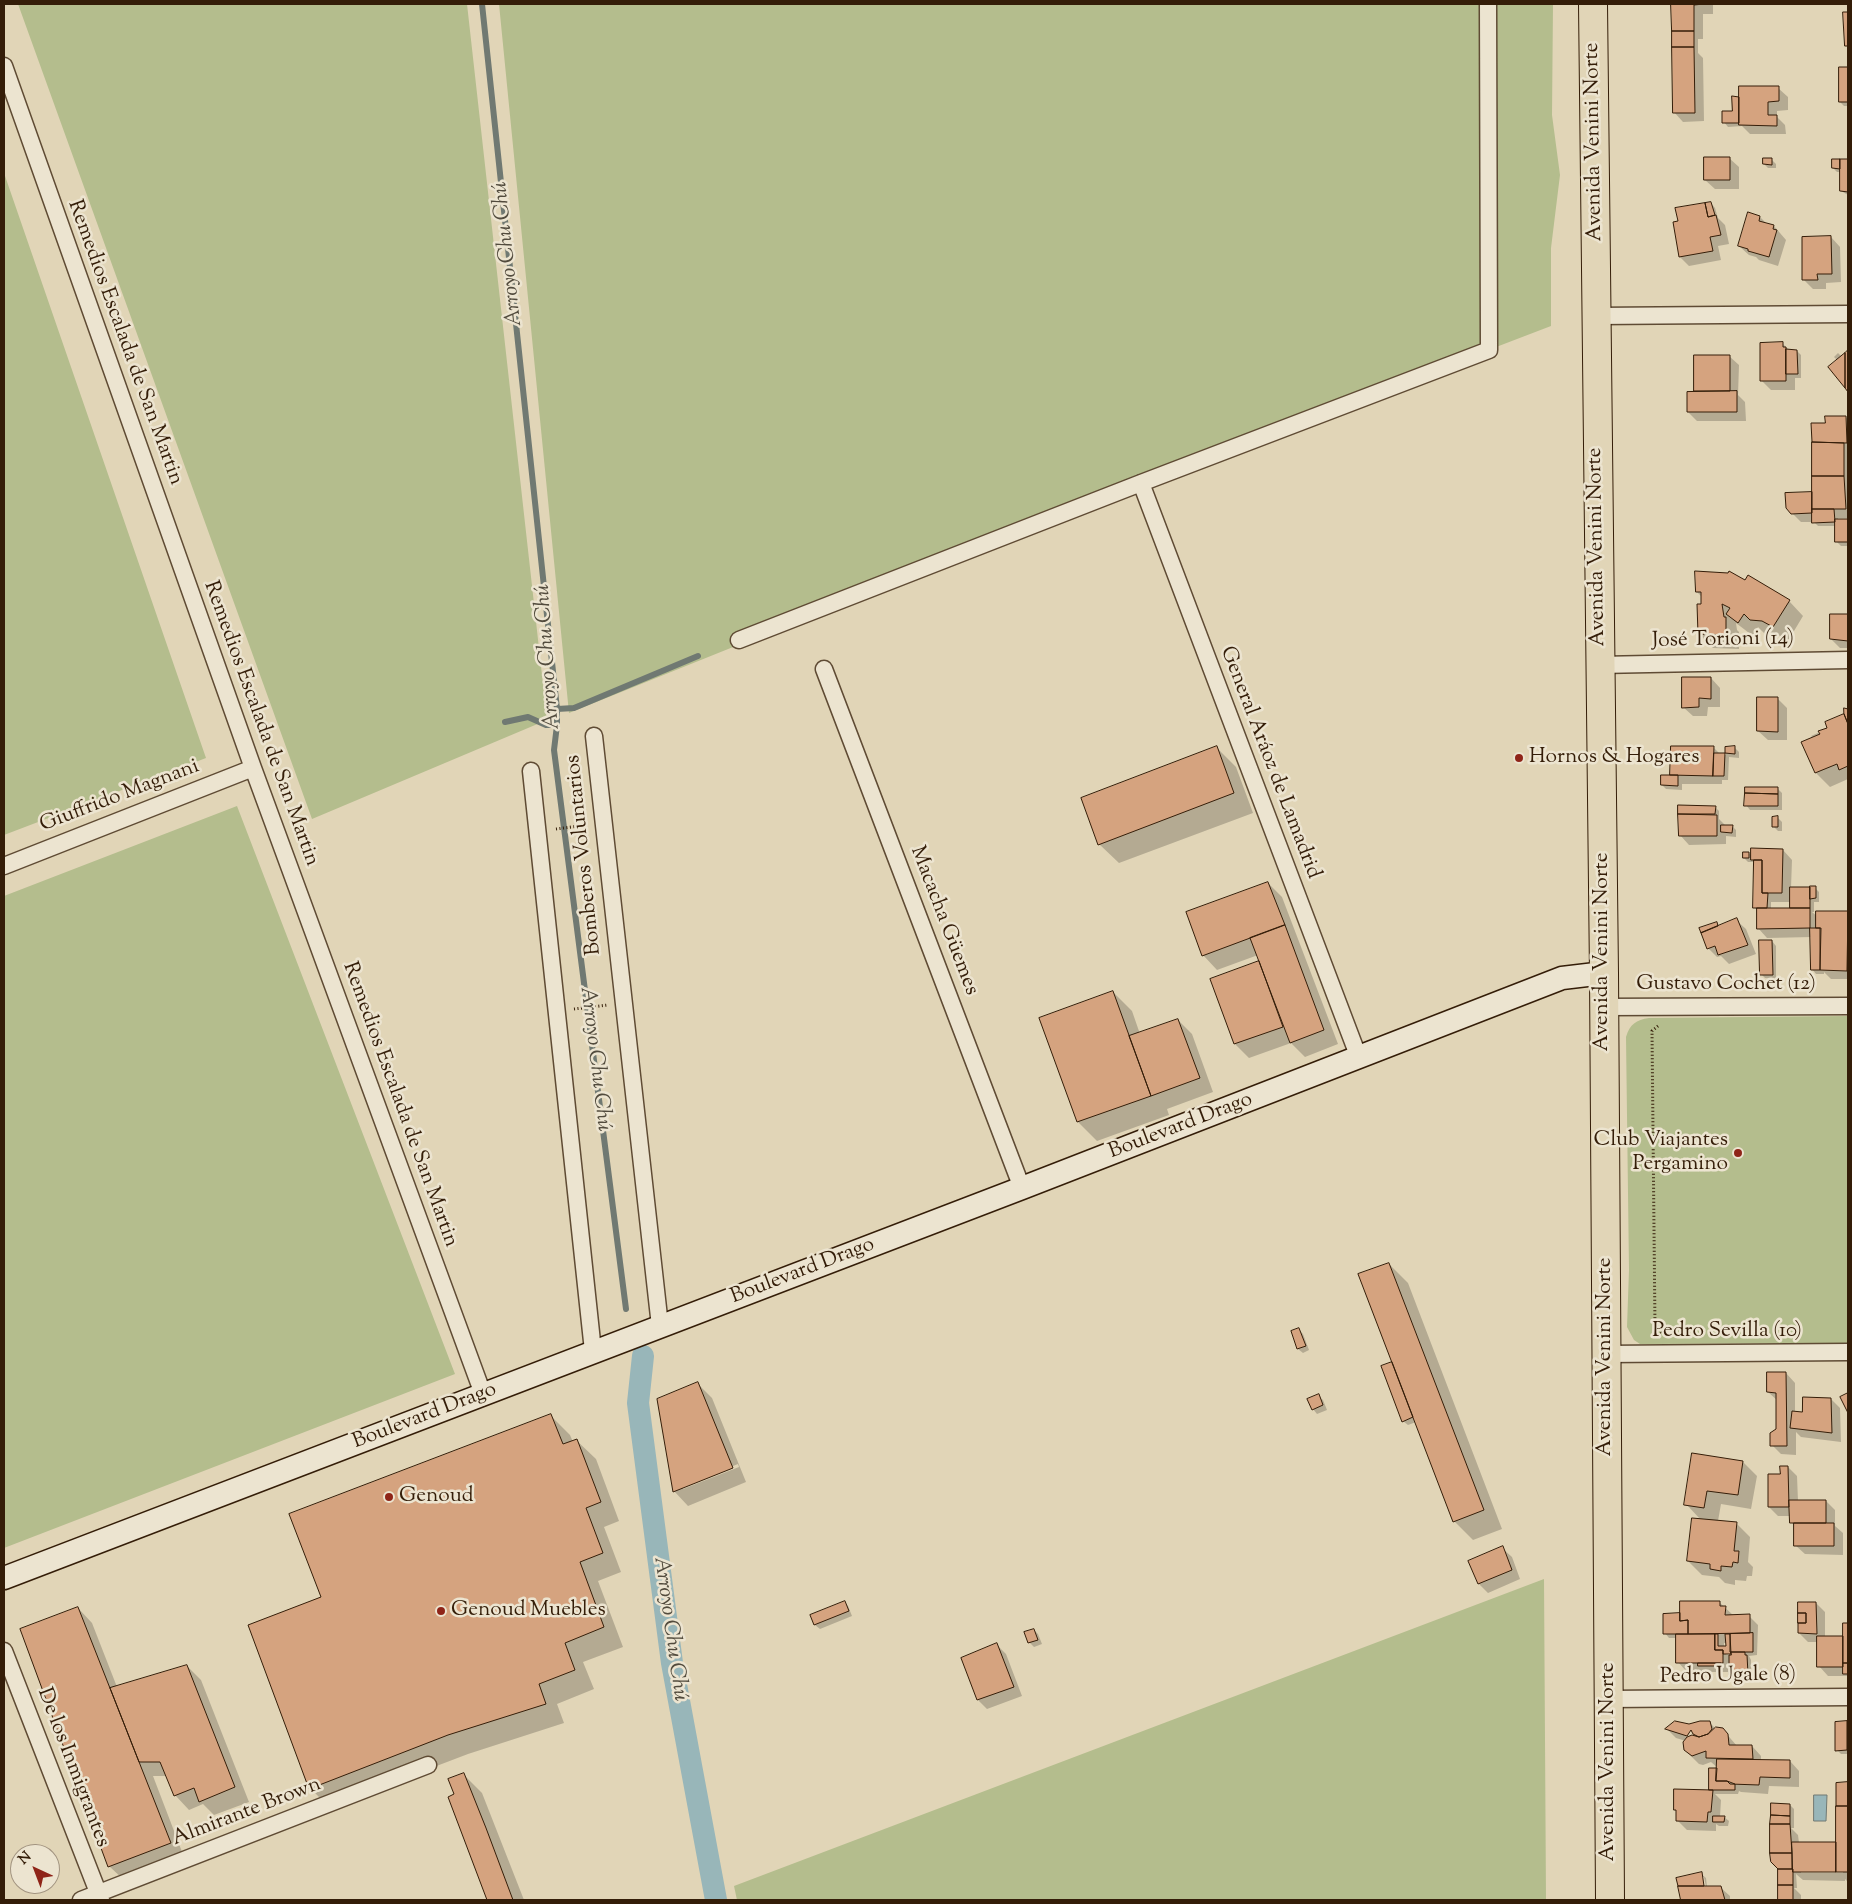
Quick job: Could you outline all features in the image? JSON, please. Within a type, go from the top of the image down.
[{"type":"highway","name":"Avenida Venini Norte","points":[[1594,4],[1604,973],[1610,1900]]},
{"type":"main road","name":"Boulevard Drago","points":[[4,1578],[1022,1188],[1562,978],[1604,973]]},
{"type":"street","points":[[739,640],[1140,483],[1489,350],[1488,4]]},
{"type":"street","name":"Remedios Escalada de San Martin","points":[[4,66],[253,768],[483,1394]]},
{"type":"street","points":[[1596,316],[1848,314]]},
{"type":"street","name":"General Aráoz de Lamadrid","points":[[1140,483],[1359,1058]]},
{"type":"street","name":"José Torioni (14)","points":[[1600,665],[1848,660]]},
{"type":"street","name":"Macacha Güemes","points":[[824,669],[1022,1188]]},
{"type":"street","name":"Bomberos Voluntarios","points":[[594,736],[657,1328]]},
{"type":"street","name":"Giuffrido Magnani","points":[[4,866],[253,768]]},
{"type":"street","name":"Bomberos Voluntarios","points":[[531,771],[603,1348]]},
{"type":"street","name":"Gustavo Cochet (12)","points":[[1603,1007],[1848,1006]]},
{"type":"street","name":"Pedro Sevilla (10)","points":[[1606,1354],[1848,1352]]},
{"type":"street","name":"De los Inmigrantes","points":[[4,1651],[99,1897]]},
{"type":"street","name":"Pedro Ugale (8)","points":[[1608,1699],[1848,1697]]},
{"type":"street","name":"Almirante Brown","points":[[81,1900],[99,1897],[428,1765]]},
{"type":"path","points":[[552,830],[580,826]]},
{"type":"path","points":[[571,1010],[599,1006]]},
{"type":"path","points":[[1661,1007],[1662,1023],[1652,1031],[1655,1327],[1666,1338],[1666,1354]]},
{"type":"green space","points":[[18,4],[467,4],[547,720],[312,819]]},
{"type":"green space","points":[[499,4],[1553,4],[1552,115],[1560,175],[1551,248],[1551,326],[1141,483],[569,713]]},
{"type":"green space","points":[[4,173],[206,758],[4,835]]},
{"type":"green space","points":[[237,806],[455,1374],[4,1548],[4,896]]},
{"type":"green space","name":"Club Viajantes Pergamino","points":[[1848,1016],[1848,1343],[1640,1344],[1634,1340],[1627,1327],[1629,1270],[1626,1037],[1629,1029],[1637,1021],[1649,1018]]},
{"type":"green space","points":[[1544,1579],[1546,1900],[737,1900],[734,1886]]},
{"type":"water","points":[[1814,1795],[1827,1795],[1826,1821],[1814,1821]]},
{"type":"building","points":[[1671,4],[1704,4],[1694,5],[1694,31],[1672,31]]},
{"type":"building","points":[[1843,12],[1848,12],[1848,46],[1845,46]]},
{"type":"building","points":[[1672,31],[1694,31],[1694,47],[1672,47]]},
{"type":"building","points":[[1672,47],[1694,47],[1695,113],[1673,113]]},
{"type":"building","points":[[1839,67],[1848,67],[1848,102],[1839,102]]},
{"type":"building","points":[[1739,86],[1779,86],[1779,101],[1768,102],[1768,115],[1777,115],[1777,126],[1739,125]]},
{"type":"building","points":[[1732,96],[1739,97],[1739,123],[1722,123],[1722,111],[1732,111]]},
{"type":"building","points":[[1704,157],[1730,157],[1730,180],[1704,180]]},
{"type":"building","points":[[1763,158],[1772,158],[1772,165],[1763,164]]},
{"type":"building","points":[[1832,159],[1840,159],[1840,169],[1832,168]]},
{"type":"building","points":[[1840,159],[1848,159],[1848,192],[1840,191]]},
{"type":"building","points":[[1711,202],[1715,215],[1708,217],[1705,203]]},
{"type":"building","points":[[1705,203],[1708,217],[1716,215],[1721,235],[1710,237],[1713,251],[1679,257],[1673,222],[1678,221],[1675,208]]},
{"type":"building","points":[[1748,212],[1760,216],[1759,221],[1774,225],[1773,229],[1777,230],[1769,257],[1738,246]]},
{"type":"building","points":[[1831,236],[1832,274],[1817,274],[1818,280],[1802,280],[1802,237]]},
{"type":"building","points":[[1783,342],[1783,347],[1786,347],[1786,381],[1760,381],[1760,343]]},
{"type":"building","points":[[1786,349],[1797,350],[1798,374],[1786,374]]},
{"type":"building","points":[[1848,350],[1848,392],[1845,388],[1845,353]]},
{"type":"building","points":[[1845,353],[1845,388],[1828,367]]},
{"type":"building","points":[[1694,355],[1730,355],[1730,391],[1694,391]]},
{"type":"building","points":[[1737,391],[1737,412],[1687,412],[1687,392]]},
{"type":"building","points":[[1825,416],[1846,416],[1847,443],[1812,442],[1811,423],[1825,423]]},
{"type":"building","points":[[1812,442],[1844,443],[1844,476],[1812,476]]},
{"type":"building","points":[[1812,476],[1844,476],[1846,509],[1812,509]]},
{"type":"building","points":[[1812,492],[1812,513],[1791,514],[1786,508],[1785,493]]},
{"type":"building","points":[[1812,509],[1834,509],[1835,522],[1812,523]]},
{"type":"building","points":[[1835,519],[1848,519],[1848,542],[1835,542]]},
{"type":"building","points":[[1695,571],[1728,573],[1729,571],[1745,580],[1748,575],[1790,600],[1773,627],[1762,621],[1750,620],[1744,614],[1738,623],[1726,614],[1730,608],[1722,604],[1724,617],[1726,617],[1726,635],[1698,634],[1697,604],[1701,604],[1701,592],[1696,592]]},
{"type":"building","points":[[1830,614],[1848,614],[1848,641],[1830,639]]},
{"type":"building","points":[[1682,677],[1711,677],[1711,699],[1699,698],[1699,707],[1682,708]]},
{"type":"building","points":[[1757,697],[1778,697],[1778,732],[1757,731]]},
{"type":"building","points":[[1844,708],[1848,709],[1848,724],[1844,714]]},
{"type":"building","points":[[1844,714],[1848,724],[1848,766],[1839,770],[1837,764],[1815,773],[1801,742],[1820,734],[1818,731],[1827,728],[1825,722]]},
{"type":"building","points":[[1217,746],[1234,793],[1098,845],[1081,798]]},
{"type":"building","points":[[1671,746],[1714,746],[1713,776],[1670,775]]},
{"type":"building","points":[[1735,746],[1735,754],[1725,753],[1725,747]]},
{"type":"building","points":[[1714,753],[1725,753],[1724,776],[1713,776]]},
{"type":"building","points":[[1661,775],[1678,775],[1678,786],[1661,785]]},
{"type":"building","points":[[1745,787],[1778,787],[1778,794],[1745,793]]},
{"type":"building","points":[[1745,793],[1778,794],[1778,806],[1744,806]]},
{"type":"building","points":[[1678,805],[1716,806],[1715,814],[1678,814]]},
{"type":"building","points":[[1678,814],[1717,815],[1717,836],[1679,836]]},
{"type":"building","points":[[1778,816],[1778,827],[1772,827],[1772,817]]},
{"type":"building","points":[[1721,825],[1733,825],[1732,833],[1721,832]]},
{"type":"building","points":[[1751,848],[1783,849],[1782,893],[1762,893],[1762,860],[1751,860]]},
{"type":"building","points":[[1743,852],[1749,852],[1749,858],[1743,858]]},
{"type":"building","points":[[1754,860],[1762,860],[1762,893],[1768,893],[1767,908],[1753,908]]},
{"type":"building","points":[[1268,882],[1285,925],[1202,956],[1186,912]]},
{"type":"building","points":[[1810,886],[1816,886],[1816,898],[1810,899]]},
{"type":"building","points":[[1790,887],[1810,887],[1810,908],[1790,908]]},
{"type":"building","points":[[1757,908],[1810,908],[1810,928],[1757,929]]},
{"type":"building","points":[[1816,911],[1848,911],[1847,971],[1820,970],[1821,928],[1816,928]]},
{"type":"building","points":[[1737,918],[1748,945],[1718,955],[1715,946],[1707,949],[1701,933]]},
{"type":"building","points":[[1717,922],[1718,926],[1701,933],[1699,928]]},
{"type":"building","points":[[1285,925],[1324,1030],[1290,1043],[1250,938]]},
{"type":"building","points":[[1810,928],[1820,928],[1820,970],[1811,970]]},
{"type":"building","points":[[1759,940],[1772,940],[1773,975],[1760,975]]},
{"type":"building","points":[[1259,961],[1283,1027],[1234,1044],[1210,979]]},
{"type":"building","points":[[1113,991],[1151,1096],[1077,1122],[1039,1018]]},
{"type":"building","points":[[1178,1019],[1200,1078],[1151,1096],[1129,1036]]},
{"type":"building","points":[[1389,1263],[1484,1510],[1453,1522],[1358,1274]]},
{"type":"building","points":[[1299,1328],[1306,1346],[1297,1349],[1291,1331]]},
{"type":"building","points":[[1392,1362],[1413,1417],[1402,1422],[1381,1366]]},
{"type":"building","points":[[1767,1372],[1786,1372],[1787,1446],[1770,1446],[1770,1433],[1776,1429],[1776,1393],[1767,1392]]},
{"type":"building","points":[[698,1382],[733,1468],[673,1492],[657,1399]]},
{"type":"building","points":[[1848,1393],[1848,1413],[1840,1397]]},
{"type":"building","points":[[1319,1394],[1323,1405],[1312,1410],[1307,1399]]},
{"type":"building","points":[[1803,1397],[1831,1398],[1832,1433],[1790,1428],[1792,1411],[1802,1412]]},
{"type":"building","name":"Genoud Muebles","points":[[551,1414],[563,1444],[577,1439],[601,1502],[586,1508],[603,1553],[580,1562],[604,1627],[565,1643],[575,1670],[539,1684],[546,1704],[448,1735],[309,1789],[248,1625],[321,1597],[289,1514]]},
{"type":"building","points":[[1692,1453],[1743,1461],[1738,1495],[1707,1491],[1704,1508],[1684,1505]]},
{"type":"building","points":[[1780,1466],[1788,1466],[1789,1507],[1768,1507],[1768,1474],[1780,1474]]},
{"type":"building","points":[[1789,1500],[1826,1500],[1826,1523],[1790,1523]]},
{"type":"building","points":[[1692,1518],[1737,1522],[1734,1551],[1739,1551],[1738,1563],[1733,1562],[1732,1567],[1721,1566],[1721,1571],[1710,1569],[1710,1564],[1687,1561]]},
{"type":"building","points":[[1794,1523],[1834,1523],[1834,1546],[1794,1546]]},
{"type":"building","points":[[1503,1546],[1512,1570],[1478,1584],[1468,1561]]},
{"type":"building","points":[[845,1601],[849,1611],[814,1625],[810,1615]]},
{"type":"building","points":[[1680,1601],[1720,1601],[1720,1606],[1726,1606],[1725,1615],[1750,1614],[1750,1633],[1688,1634],[1688,1620],[1680,1621]]},
{"type":"building","points":[[1798,1602],[1816,1602],[1817,1634],[1798,1633],[1798,1623],[1806,1623],[1806,1613],[1798,1613]]},
{"type":"building","points":[[78,1607],[171,1843],[108,1867],[20,1629]]},
{"type":"building","points":[[1680,1613],[1680,1621],[1688,1620],[1688,1634],[1663,1634],[1663,1614]]},
{"type":"building","points":[[1798,1613],[1806,1613],[1806,1623],[1798,1623]]},
{"type":"building","points":[[1843,1623],[1848,1623],[1848,1663],[1843,1663]]},
{"type":"building","points":[[1034,1629],[1038,1640],[1028,1643],[1024,1632]]},
{"type":"building","points":[[1753,1633],[1753,1652],[1730,1652],[1730,1634]]},
{"type":"building","points":[[1676,1634],[1715,1634],[1715,1650],[1723,1650],[1723,1663],[1676,1663]]},
{"type":"building","points":[[1715,1634],[1718,1634],[1718,1646],[1726,1646],[1725,1634],[1730,1634],[1731,1654],[1723,1654],[1723,1650],[1715,1650]]},
{"type":"building","points":[[1817,1636],[1843,1636],[1843,1667],[1817,1667]]},
{"type":"building","points":[[997,1643],[1014,1687],[977,1700],[961,1658]]},
{"type":"building","points":[[1731,1652],[1745,1652],[1745,1655],[1747,1655],[1748,1674],[1729,1675],[1729,1655],[1731,1655]]},
{"type":"building","points":[[1698,1663],[1721,1663],[1721,1666],[1698,1666]]},
{"type":"building","points":[[1843,1663],[1848,1663],[1848,1674],[1843,1674]]},
{"type":"building","points":[[187,1665],[235,1787],[199,1802],[194,1788],[174,1796],[160,1762],[139,1762],[110,1688]]},
{"type":"building","points":[[1675,1721],[1689,1724],[1710,1721],[1712,1729],[1708,1734],[1699,1737],[1693,1734],[1691,1730],[1687,1736],[1665,1729]]},
{"type":"building","points":[[1847,1721],[1847,1750],[1835,1751],[1835,1722]]},
{"type":"building","points":[[1716,1727],[1723,1728],[1728,1734],[1729,1745],[1752,1745],[1753,1759],[1706,1758],[1706,1751],[1692,1756],[1684,1750],[1683,1742],[1687,1737],[1692,1735],[1699,1737],[1708,1734]]},
{"type":"building","points":[[1717,1759],[1790,1760],[1790,1778],[1760,1777],[1759,1785],[1730,1784],[1727,1781],[1716,1781]]},
{"type":"building","points":[[1709,1768],[1717,1768],[1716,1781],[1727,1781],[1735,1784],[1735,1790],[1709,1790]]},
{"type":"building","points":[[464,1773],[513,1900],[487,1900],[448,1797],[454,1794],[448,1779]]},
{"type":"building","points":[[1848,1782],[1848,1806],[1836,1806],[1836,1783]]},
{"type":"building","points":[[1674,1789],[1713,1790],[1711,1812],[1708,1812],[1707,1822],[1676,1821]]},
{"type":"building","points":[[1771,1803],[1790,1804],[1790,1816],[1771,1815]]},
{"type":"building","points":[[1836,1806],[1848,1806],[1848,1872],[1836,1872]]},
{"type":"building","points":[[1771,1815],[1790,1816],[1790,1824],[1770,1824]]},
{"type":"building","points":[[1713,1816],[1725,1816],[1724,1822],[1713,1822]]},
{"type":"building","points":[[1770,1824],[1790,1824],[1792,1853],[1770,1853]]},
{"type":"building","points":[[1792,1842],[1836,1842],[1836,1872],[1793,1872]]},
{"type":"building","points":[[1770,1853],[1792,1853],[1792,1869],[1778,1869],[1771,1862]]},
{"type":"building","points":[[1778,1869],[1793,1869],[1793,1885],[1778,1885]]},
{"type":"building","points":[[1702,1872],[1704,1886],[1678,1886],[1676,1878]]},
{"type":"building","points":[[1778,1885],[1793,1885],[1793,1900],[1778,1900]]},
{"type":"building","points":[[1678,1886],[1721,1886],[1725,1900],[1681,1900]]},
{"type":"waterway","name":"Arroyo Chu Chú","points":[[482,4],[557,709],[554,750],[626,1309]]},
{"type":"waterway","points":[[557,709],[574,708],[698,656]]},
{"type":"waterway","points":[[505,722],[528,717],[546,725],[557,725]]},
{"type":"waterway","name":"Arroyo Chu Chú","points":[[643,1356],[638,1403],[672,1663],[716,1900]]},
{"type":"place","name":"Hornos & Hogares","points":[[1519,758]]},
{"type":"place","name":"Club Viajantes Pergamino","points":[[1738,1153]]},
{"type":"place","name":"Genoud","points":[[389,1497]]},
{"type":"place","name":"Genoud Muebles","points":[[441,1611]]}]
